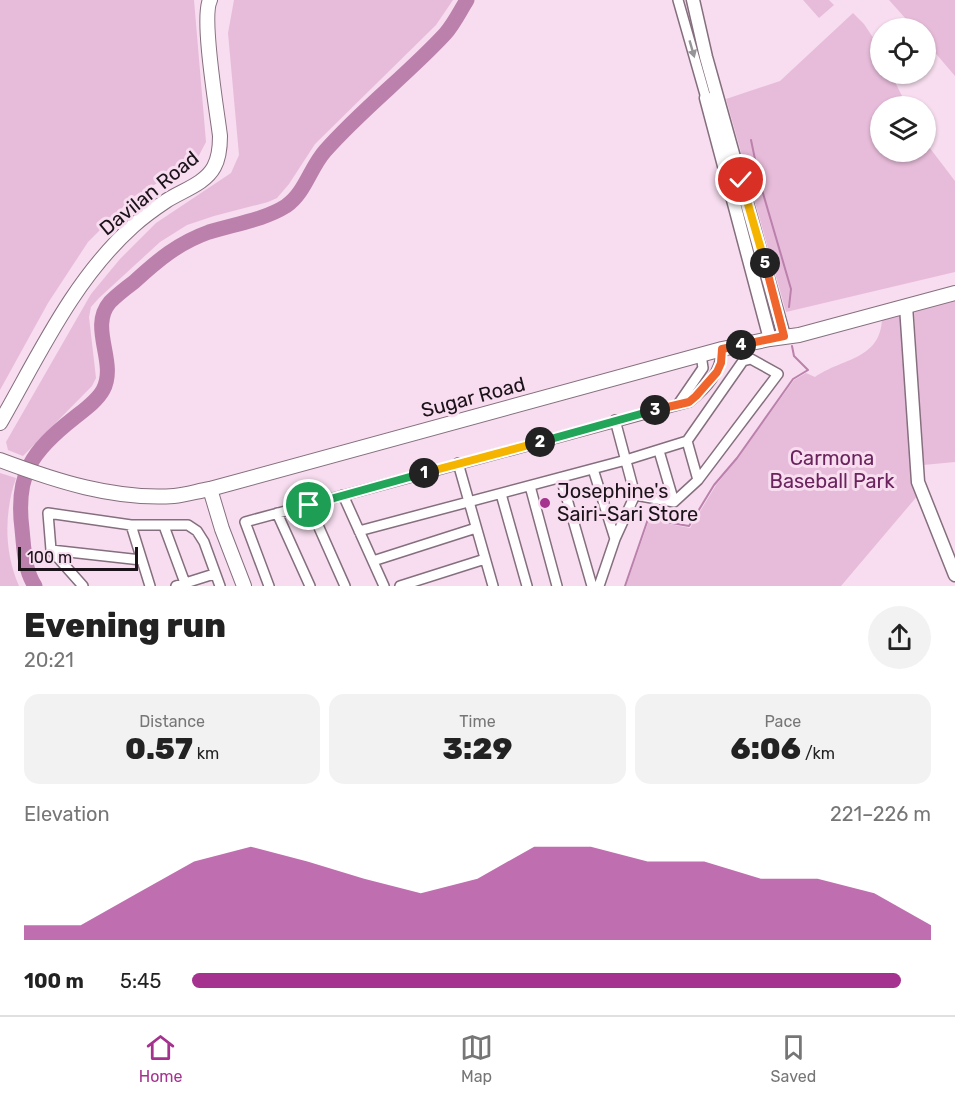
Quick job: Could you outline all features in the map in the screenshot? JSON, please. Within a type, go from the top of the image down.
[{"type":"main road","name":"Davilan Road","points":[[0,423],[73,297],[99,262],[133,226],[199,181],[214,167],[220,136],[209,54],[207,16],[210,0]]},
{"type":"main road","name":"Sugar Road","points":[[5,462],[90,489],[118,494],[176,496],[210,489],[722,349],[799,335],[955,293]]},
{"type":"main road","points":[[210,489],[222,529],[244,586]]},
{"type":"street","points":[[678,0],[777,338]]},
{"type":"street","points":[[693,0],[777,338]]},
{"type":"street","points":[[906,306],[918,482],[955,574]]},
{"type":"street","points":[[269,586],[245,522],[615,420],[689,402],[713,379],[721,363],[722,349]]},
{"type":"street","points":[[679,403],[703,368],[701,355]]},
{"type":"street","points":[[360,531],[561,478],[687,441],[743,361],[751,359],[778,374],[698,480],[674,502]]},
{"type":"street","points":[[693,382],[702,389]]},
{"type":"street","points":[[599,586],[615,539],[635,495],[615,420]]},
{"type":"street","points":[[687,441],[698,480]]},
{"type":"street","points":[[659,451],[674,502]]},
{"type":"street","points":[[459,464],[493,586]]},
{"type":"street","points":[[593,469],[615,539]]},
{"type":"street","points":[[561,478],[592,586]]},
{"type":"street","points":[[530,486],[557,586]]},
{"type":"street","points":[[501,494],[527,586]]},
{"type":"street","points":[[343,495],[384,586]]},
{"type":"street","points":[[635,495],[674,502]]},
{"type":"street","points":[[309,505],[345,586]]},
{"type":"street","points":[[82,586],[51,550],[48,513],[131,525],[188,525],[197,531],[204,542],[220,586]]},
{"type":"street","points":[[277,513],[309,586]]},
{"type":"street","points":[[131,525],[150,586]]},
{"type":"street","points":[[164,526],[180,585],[214,574]]},
{"type":"street","points":[[373,561],[476,528]]},
{"type":"street","points":[[51,550],[141,560]]},
{"type":"street","points":[[400,586],[485,559]]},
{"type":"green space","points":[[0,0],[194,0],[206,142],[196,161],[133,197],[88,242],[48,303],[0,390]]},
{"type":"green space","points":[[234,0],[453,0],[436,25],[315,144],[277,198],[187,225],[160,242],[99,298],[91,307],[89,317],[96,378],[92,386],[23,456],[8,450],[6,442],[91,294],[120,259],[156,223],[231,173],[239,155],[228,33]]},
{"type":"green space","points":[[803,0],[829,0],[834,5],[819,18]]},
{"type":"green space","points":[[889,0],[955,0],[955,76],[936,54],[936,18],[905,18]]},
{"type":"green space","points":[[853,13],[864,24],[870,33],[870,84],[896,84],[902,96],[870,96],[870,162],[936,162],[936,156],[955,181],[955,272],[786,312],[726,99],[780,81]]},
{"type":"green space","points":[[955,301],[955,462],[923,465],[914,310]]},
{"type":"green space","name":"Carmona Baseball Park","points":[[901,314],[919,494],[841,586],[626,586],[649,520],[690,528],[716,485],[794,380],[806,373],[815,377],[858,356],[875,342],[880,332],[882,318]]},
{"type":"green space","points":[[0,473],[16,478],[9,505],[7,532],[11,560],[19,586],[0,586]]},
{"type":"waterway","points":[[35,586],[27,566],[23,544],[21,493],[24,478],[37,453],[59,430],[90,405],[103,390],[107,379],[107,368],[102,323],[104,312],[110,302],[160,259],[188,241],[209,232],[268,215],[293,201],[325,151],[445,34],[467,0]]},
{"type":"waterway","points":[[751,140],[760,183],[791,289],[789,307]]},
{"type":"waterway","points":[[625,586],[648,519],[689,526],[714,485],[737,458],[793,379],[808,370],[794,356],[792,346]]},
{"type":"place","name":"Josephine's Sairi-Sari Store","points":[[545,503]]},
{"type":"route","points":[[309,505],[615,420],[689,402],[713,379],[721,363],[722,349],[784,336],[741,180]]}]
